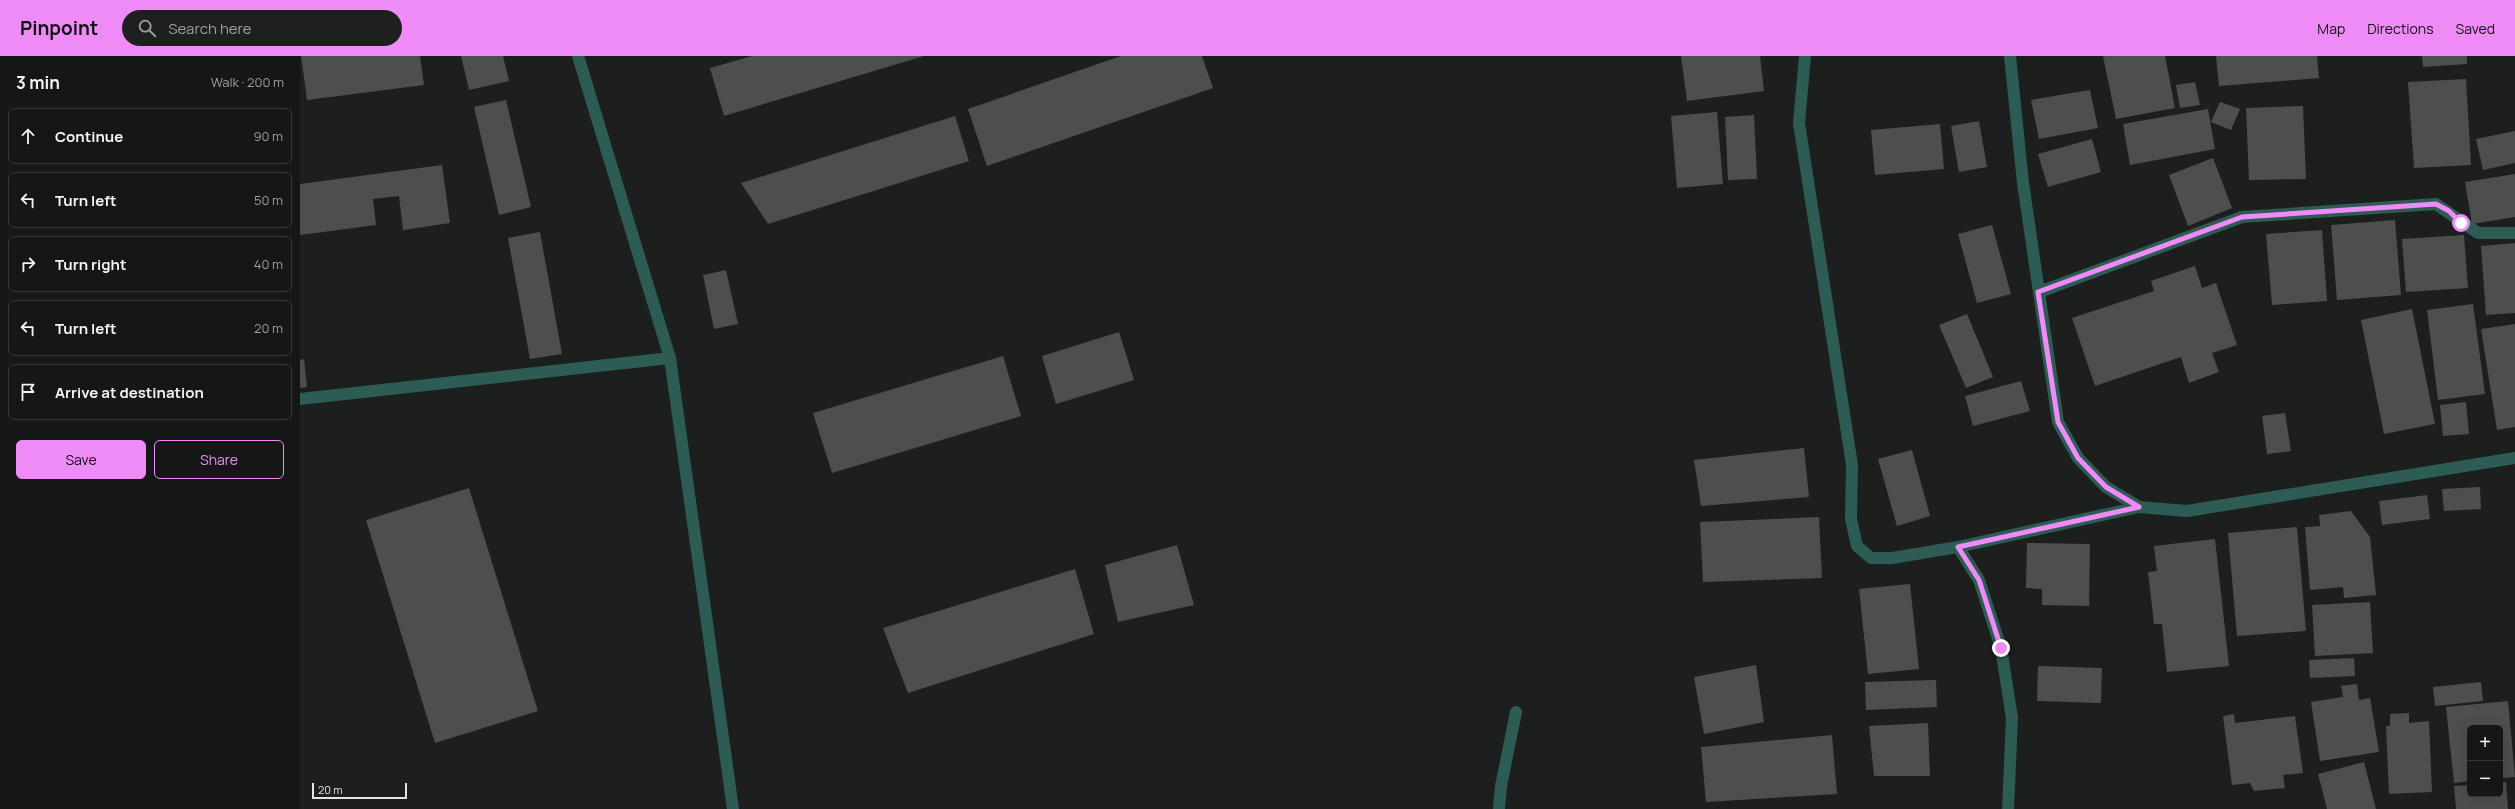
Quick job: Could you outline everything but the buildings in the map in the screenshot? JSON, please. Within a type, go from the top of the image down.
[{"type":"street","points":[[578,56],[670,358],[733,809]]},
{"type":"street","points":[[1805,56],[1798,123],[1852,465],[1851,519],[1857,546],[1871,558],[1898,557],[1958,547],[2139,507],[2187,511],[2515,458]]},
{"type":"street","points":[[2010,56],[2023,183],[2058,422],[2078,458],[2106,487],[2139,507]]},
{"type":"street","points":[[2038,292],[2242,217],[2436,204],[2478,233],[2515,233]]},
{"type":"street","points":[[300,399],[670,358]]},
{"type":"street","points":[[1958,547],[1979,580],[2001,648],[2012,718],[2008,809]]},
{"type":"street","points":[[1499,809],[1501,786],[1516,712]]},
{"type":"route","points":[[2001,648],[1979,580],[1958,547],[2139,507],[2106,487],[2078,458],[2058,422],[2038,292],[2242,217],[2436,204],[2449,211],[2461,223]]}]
